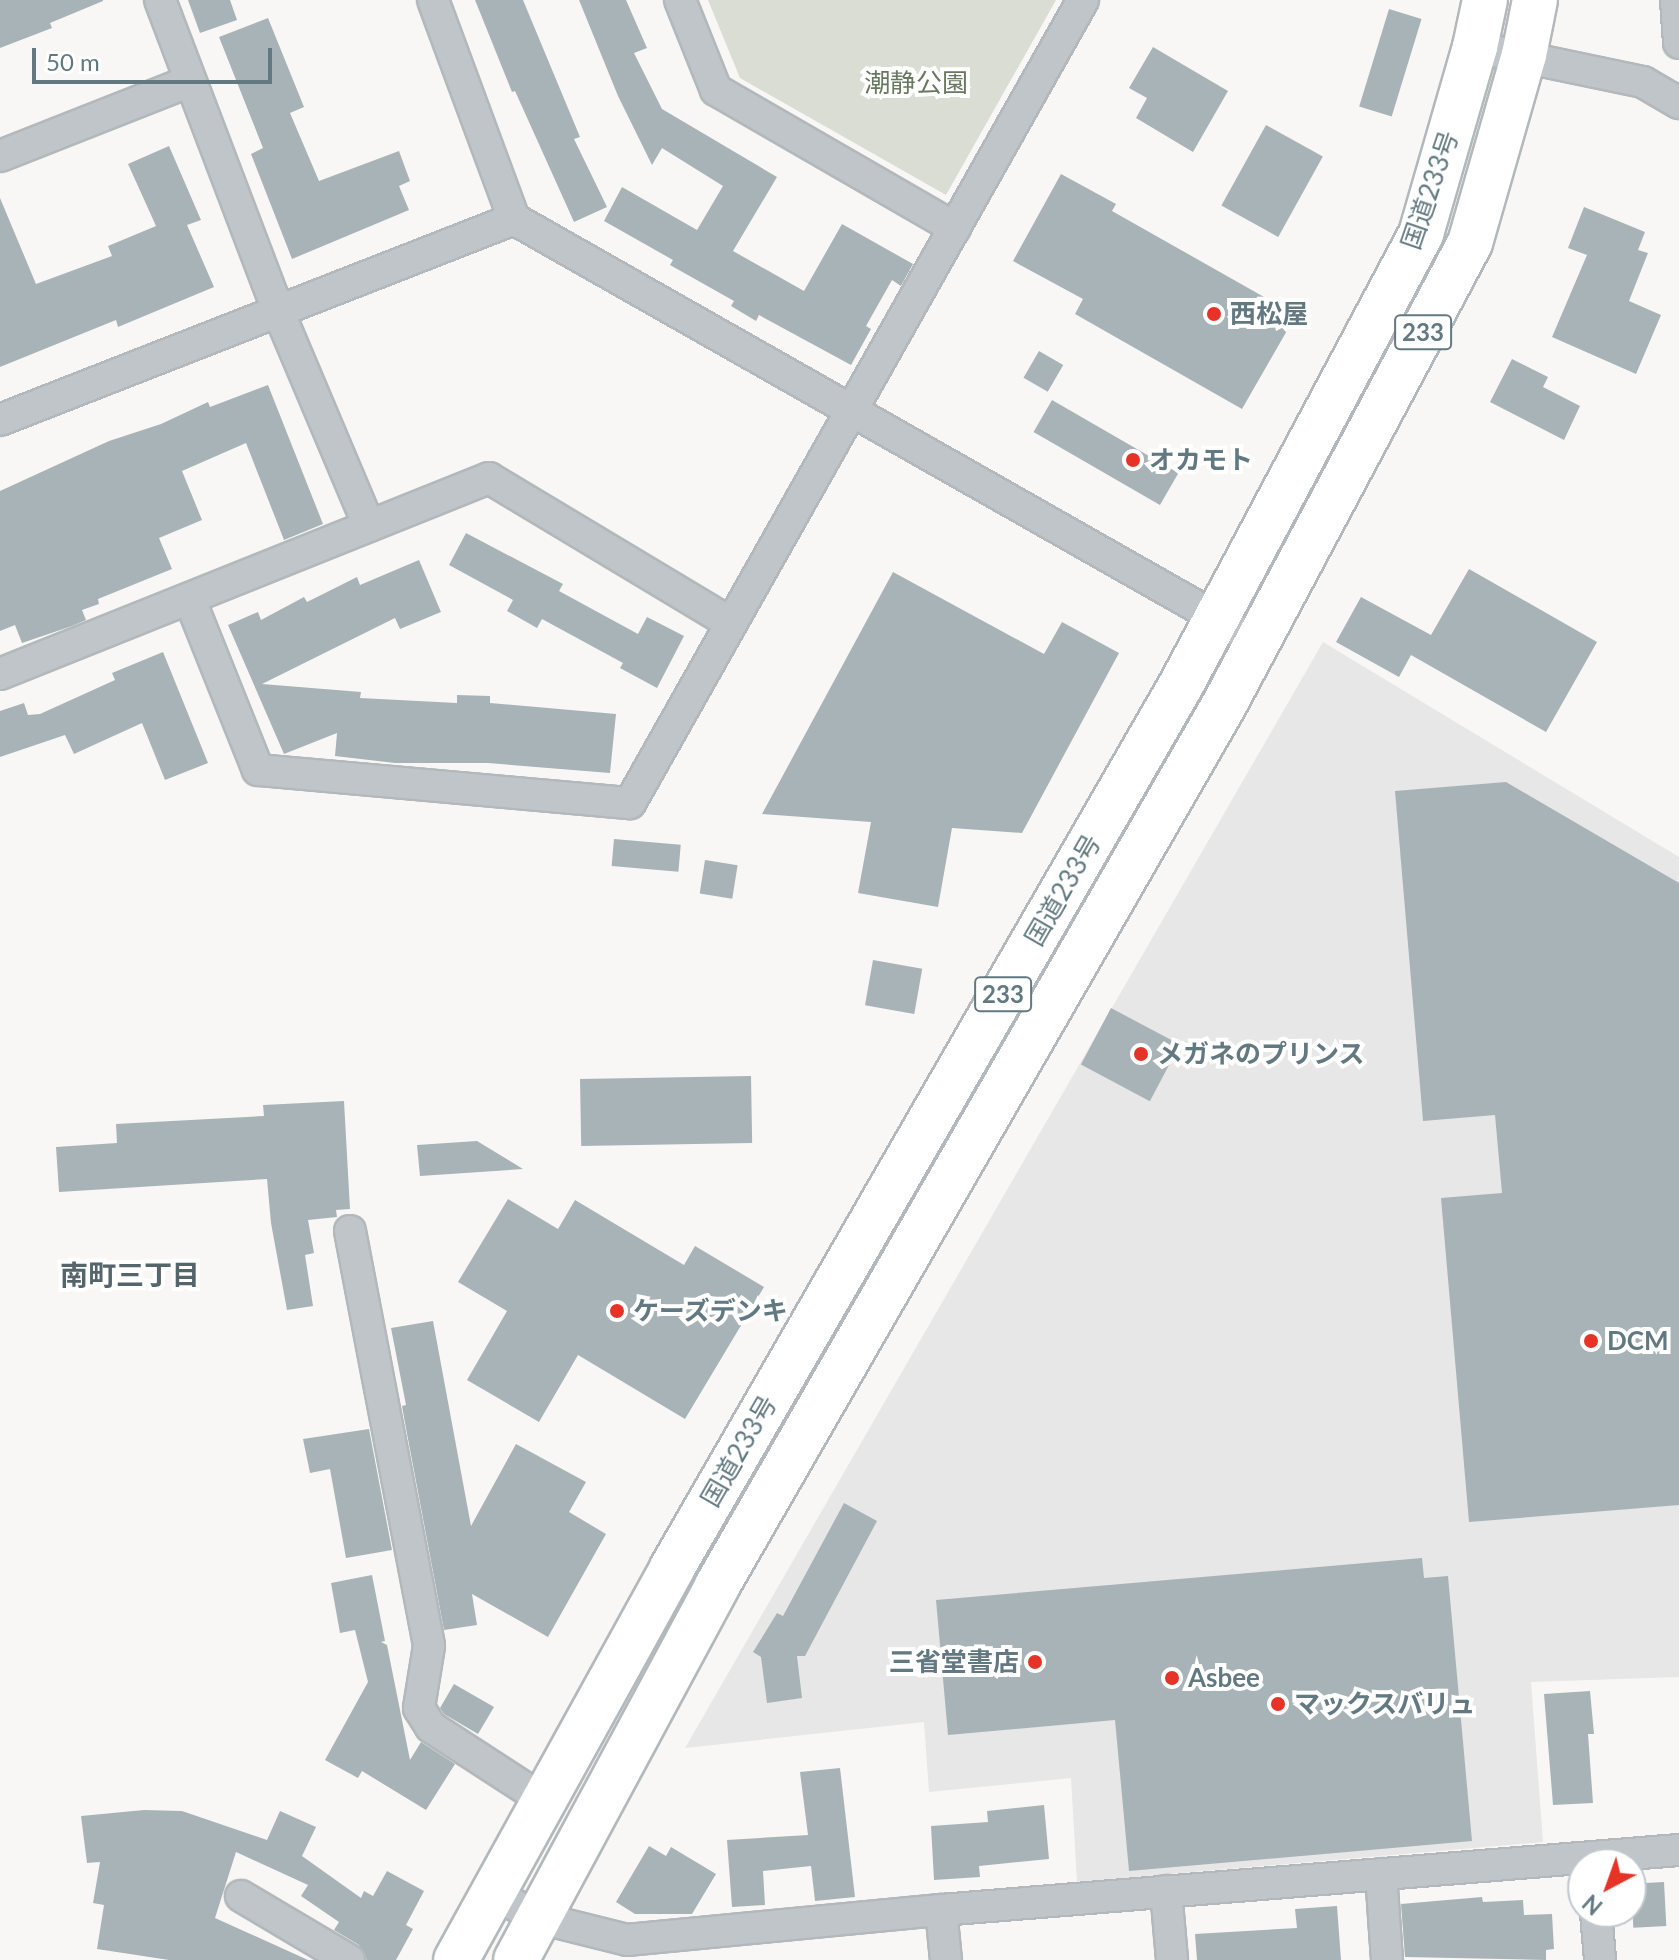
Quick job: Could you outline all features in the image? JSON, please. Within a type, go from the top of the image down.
[{"type":"highway","name":"国道233号","points":[[456,1960],[672,1568],[1217,618],[1421,234],[1475,47],[1485,0]]},
{"type":"highway","name":"国道233号","points":[[516,1960],[717,1586],[1257,644],[1470,243],[1524,55],[1535,0]]},
{"type":"street","points":[[160,0],[279,313],[369,526]]},
{"type":"street","points":[[433,0],[514,219],[1217,618],[1257,644]]},
{"type":"street","points":[[680,0],[716,90],[955,228]]},
{"type":"street","points":[[190,600],[258,770],[630,803],[729,622],[853,412],[1083,0]]},
{"type":"street","points":[[1676,0],[1679,43]]},
{"type":"street","points":[[1475,47],[1643,82],[1679,103]]},
{"type":"street","points":[[0,156],[190,81]]},
{"type":"street","points":[[0,420],[514,219]]},
{"type":"street","points":[[0,674],[489,478],[729,622]]},
{"type":"street","points":[[350,1231],[429,1646],[419,1708],[431,1727],[545,1801]]},
{"type":"street","points":[[1647,1853],[1679,1850]]},
{"type":"street","points":[[494,1894],[539,1918],[627,1940],[1166,1891],[1567,1861]]},
{"type":"street","points":[[1381,1874],[1387,1960]]},
{"type":"street","points":[[1166,1891],[1172,1960]]},
{"type":"street","points":[[241,1896],[349,1960]]},
{"type":"street","points":[[941,1910],[946,1960]]},
{"type":"street","points":[[1597,1928],[1600,1960]]},
{"type":"shaded area","points":[[1323,642],[1679,857],[1679,1677],[1531,1682],[1543,1842],[1077,1882],[1071,1778],[929,1792],[924,1722],[685,1748]]},
{"type":"green space","name":"潮静公園","points":[[708,0],[1056,0],[946,195],[740,78]]},
{"type":"building","points":[[0,0],[103,1],[50,23],[52,28],[0,48]]},
{"type":"building","points":[[188,0],[230,0],[237,20],[200,33]]},
{"type":"building","points":[[475,0],[523,0],[580,137],[574,139],[607,207],[574,222],[515,91],[512,92]]},
{"type":"building","points":[[579,0],[626,0],[647,48],[634,53],[662,109],[777,177],[733,251],[804,291],[842,224],[913,264],[901,286],[892,280],[866,326],[871,329],[851,365],[759,315],[756,321],[731,306],[734,301],[670,265],[673,260],[604,221],[622,187],[697,230],[723,186],[662,148],[652,165],[618,96]]},
{"type":"building","points":[[1389,9],[1422,19],[1392,116],[1359,107]]},
{"type":"building","points":[[268,18],[304,107],[290,113],[319,181],[399,151],[410,181],[399,186],[409,210],[292,259],[251,154],[263,148],[219,37]]},
{"type":"building","points":[[1153,47],[1228,91],[1193,152],[1136,118],[1147,98],[1129,88]]},
{"type":"building","points":[[1266,125],[1323,157],[1278,237],[1221,205]]},
{"type":"building","points":[[169,146],[201,220],[187,225],[214,287],[118,327],[116,320],[0,367],[0,198],[36,284],[112,256],[108,246],[156,226],[128,164]]},
{"type":"building","points":[[1061,174],[1116,204],[1112,211],[1296,315],[1242,409],[1075,314],[1083,299],[1013,261]]},
{"type":"building","points":[[1584,207],[1645,232],[1638,250],[1648,253],[1629,301],[1661,315],[1636,374],[1552,337],[1587,255],[1568,248]]},
{"type":"building","points":[[1039,351],[1063,365],[1048,392],[1024,378]]},
{"type":"building","points":[[1512,359],[1548,377],[1543,387],[1580,406],[1564,440],[1490,402]]},
{"type":"building","points":[[268,385],[323,524],[284,540],[246,443],[182,471],[202,520],[159,538],[172,569],[98,599],[99,604],[82,610],[86,620],[72,626],[22,643],[15,625],[0,631],[0,491],[109,441],[161,424],[208,402],[210,407]]},
{"type":"building","points":[[1052,400],[1178,473],[1160,505],[1034,432]]},
{"type":"building","points":[[466,533],[563,584],[559,591],[638,634],[647,617],[684,636],[657,688],[620,668],[623,663],[542,619],[537,628],[507,611],[513,600],[449,565]]},
{"type":"building","points":[[419,560],[441,612],[400,629],[395,618],[262,684],[361,692],[360,698],[457,703],[457,695],[490,696],[490,703],[616,714],[610,773],[488,763],[395,763],[335,756],[337,733],[284,754],[228,625],[258,612],[261,620],[304,597],[307,602],[357,577],[360,585]]},
{"type":"building","points":[[1469,569],[1597,642],[1546,732],[1411,655],[1399,677],[1336,642],[1361,597],[1431,635]]},
{"type":"building","points":[[893,572],[1044,654],[1062,622],[1119,653],[1022,833],[952,828],[938,907],[858,893],[871,822],[762,814]]},
{"type":"building","points":[[163,652],[208,763],[165,780],[142,723],[74,754],[65,735],[0,757],[0,711],[24,703],[28,715],[40,714],[115,680],[112,673]]},
{"type":"building","points":[[1506,782],[1679,883],[1679,1505],[1469,1522],[1441,1198],[1502,1193],[1495,1115],[1423,1121],[1395,791]]},
{"type":"building","points":[[614,839],[681,845],[678,872],[612,866]]},
{"type":"building","points":[[705,860],[738,865],[732,899],[700,894]]},
{"type":"building","points":[[873,960],[922,969],[914,1014],[865,1005]]},
{"type":"building","points":[[1111,1008],[1180,1045],[1150,1101],[1081,1065]]},
{"type":"building","points":[[751,1076],[752,1143],[581,1146],[580,1079]]},
{"type":"building","points":[[344,1101],[350,1209],[336,1210],[337,1217],[308,1220],[314,1253],[305,1255],[313,1306],[287,1310],[271,1223],[267,1179],[59,1192],[56,1147],[117,1143],[116,1124],[264,1116],[263,1105]]},
{"type":"building","points":[[477,1141],[523,1169],[420,1176],[417,1145]]},
{"type":"building","points":[[508,1199],[558,1229],[575,1200],[684,1265],[695,1246],[764,1287],[685,1419],[578,1355],[539,1422],[467,1380],[507,1311],[458,1282]]},
{"type":"building","points":[[433,1321],[471,1526],[516,1444],[586,1482],[569,1512],[606,1534],[548,1637],[472,1594],[477,1625],[444,1630],[402,1406],[406,1405],[391,1328]]},
{"type":"building","points":[[369,1429],[392,1550],[346,1558],[330,1469],[310,1473],[303,1439]]},
{"type":"building","points":[[844,1503],[877,1521],[805,1656],[797,1656],[802,1698],[767,1703],[761,1657],[753,1652],[777,1613],[783,1616]]},
{"type":"building","points":[[1422,1558],[1424,1578],[1448,1576],[1472,1841],[1129,1871],[1115,1720],[948,1735],[936,1600]]},
{"type":"building","points":[[372,1575],[385,1641],[381,1642],[387,1645],[410,1760],[421,1742],[455,1764],[426,1810],[362,1771],[358,1778],[325,1760],[368,1682],[355,1630],[340,1633],[331,1583]]},
{"type":"building","points":[[454,1684],[494,1707],[478,1734],[444,1714],[440,1708]]},
{"type":"building","points":[[1590,1691],[1594,1734],[1588,1734],[1593,1803],[1553,1805],[1544,1694]]},
{"type":"building","points":[[840,1768],[855,1897],[815,1901],[811,1866],[763,1871],[765,1905],[732,1907],[727,1840],[808,1835],[800,1772]]},
{"type":"building","points":[[1044,1805],[1049,1859],[979,1866],[980,1877],[934,1880],[931,1826],[988,1822],[987,1811]]},
{"type":"building","points":[[144,1810],[182,1811],[267,1840],[280,1811],[316,1827],[302,1856],[361,1898],[364,1891],[373,1896],[387,1871],[424,1891],[406,1925],[413,1929],[396,1960],[367,1960],[359,1945],[334,1930],[339,1922],[301,1896],[308,1885],[236,1852],[215,1918],[308,1960],[169,1960],[97,1949],[104,1905],[93,1903],[100,1862],[87,1863],[81,1816]]},
{"type":"building","points":[[649,1846],[666,1856],[671,1847],[716,1874],[692,1914],[635,1914],[616,1902]]},
{"type":"building","points":[[1664,1882],[1666,1926],[1647,1927],[1647,1883]]},
{"type":"building","points":[[1482,1897],[1483,1902],[1523,1900],[1524,1915],[1552,1914],[1554,1949],[1546,1950],[1546,1960],[1405,1957],[1401,1904]]},
{"type":"building","points":[[1337,1906],[1341,1960],[1197,1960],[1195,1934],[1297,1928],[1295,1909]]},
{"type":"place","name":"西松屋","points":[[1214,314]]},
{"type":"place","name":"オカモト","points":[[1133,460]]},
{"type":"place","name":"メガネのプリンス","points":[[1141,1054]]},
{"type":"place","name":"ケーズデンキ","points":[[617,1311]]},
{"type":"place","name":"DCM","points":[[1591,1341]]},
{"type":"place","name":"三省堂書店","points":[[1035,1662]]},
{"type":"place","name":"Asbee","points":[[1172,1678]]},
{"type":"place","name":"マックスバリュ","points":[[1278,1704]]},
{"type":"district","name":"南町三丁目","points":[[130,1274]]}]
